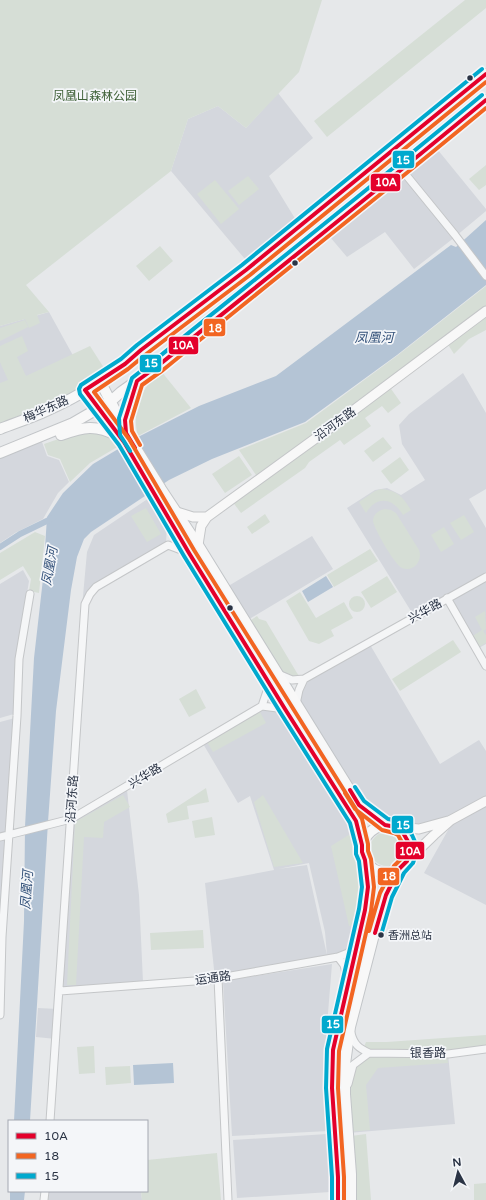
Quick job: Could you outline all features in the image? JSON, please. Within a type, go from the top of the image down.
[{"type":"main road","name":"梅华东路","points":[[0,429],[46,411],[86,390],[125,364],[141,350],[246,270],[486,74]]},
{"type":"main road","name":"梅华东路","points":[[0,453],[73,423],[98,410],[111,401],[121,392],[162,363],[402,170],[486,100]]},
{"type":"main road","points":[[100,381],[111,401],[125,437],[158,491],[178,536],[285,710],[356,821],[365,860],[368,887],[365,910],[333,1050],[332,1088],[338,1176],[338,1200]]},
{"type":"main road","points":[[125,437],[125,420],[137,381]]},
{"type":"main road","points":[[86,390],[98,410],[125,437]]},
{"type":"main road","points":[[18,445],[42,441],[87,427],[109,431],[125,437]]},
{"type":"main road","points":[[158,491],[177,512],[188,529],[359,805],[390,826],[402,831],[409,841],[410,853],[407,861],[399,869],[386,895],[378,919],[350,1027],[345,1064],[345,1094],[351,1174],[351,1200]]},
{"type":"main road","points":[[362,844],[365,837],[378,826],[390,826]]},
{"type":"main road","points":[[365,860],[376,870],[392,872],[399,869]]},
{"type":"street","points":[[402,170],[486,276]]},
{"type":"street","name":"沿河东路","points":[[50,1120],[85,604],[90,594],[96,587],[168,545],[178,536],[207,517],[334,425],[486,311]]},
{"type":"street","points":[[177,512],[193,517],[207,517]]},
{"type":"street","points":[[198,545],[201,526],[207,517]]},
{"type":"street","points":[[168,545],[189,553]]},
{"type":"street","name":"兴华路","points":[[304,679],[486,577]]},
{"type":"street","points":[[0,1015],[2,937],[10,834],[20,659],[30,594]]},
{"type":"street","points":[[447,598],[486,666]]},
{"type":"street","points":[[278,674],[292,680],[304,679],[299,690],[296,704]]},
{"type":"street","points":[[270,685],[262,706],[285,710]]},
{"type":"street","name":"兴华路","points":[[0,837],[71,819],[262,706]]},
{"type":"street","points":[[407,861],[434,834],[451,820],[486,801]]},
{"type":"street","points":[[390,826],[419,828],[451,820]]},
{"type":"street","name":"运通路","points":[[60,991],[218,978],[338,957],[348,952],[358,941]]},
{"type":"street","points":[[338,957],[344,965],[348,983]]},
{"type":"street","points":[[218,978],[228,1200]]},
{"type":"street","points":[[345,1094],[353,1065],[369,1053],[360,1049],[353,1042],[350,1027]]},
{"type":"street","name":"银香路","points":[[369,1053],[448,1054],[486,1049]]},
{"type":"street","points":[[346,1200],[351,1200]]},
{"type":"shaded area","points":[[278,93],[313,138],[269,176],[299,225],[250,265],[171,171],[188,119],[218,106],[246,128]]},
{"type":"shaded area","points":[[433,144],[486,209],[486,211],[456,236],[402,170]]},
{"type":"shaded area","points":[[406,176],[455,237],[414,269],[385,232],[347,257],[330,237]]},
{"type":"shaded area","points":[[49,312],[86,379],[0,415],[0,326]]},
{"type":"shaded area","points":[[463,373],[486,413],[486,489],[469,499],[486,528],[486,576],[414,616],[347,508],[375,490],[387,488],[401,495],[425,480],[402,444],[399,425],[409,414]]},
{"type":"shaded area","points":[[42,442],[47,456],[59,460],[69,482],[58,493],[43,519],[15,533],[0,543],[0,454],[18,447]]},
{"type":"shaded area","points":[[152,496],[167,522],[166,544],[95,586],[82,607],[87,552],[94,535]]},
{"type":"shaded area","points":[[312,536],[333,569],[246,621],[225,588]]},
{"type":"shaded area","points":[[23,570],[29,581],[16,661],[14,714],[0,718],[0,584]]},
{"type":"shaded area","points":[[486,581],[486,644],[477,649],[448,599]]},
{"type":"shaded area","points":[[369,643],[440,764],[479,740],[486,751],[486,796],[440,822],[419,828],[386,824],[360,805],[297,704],[305,679]]},
{"type":"shaded area","points":[[262,706],[285,710],[356,822],[362,845],[358,941],[348,952],[215,979],[205,883],[274,870],[250,796],[238,803],[202,742]],"holes":[[[309,863],[325,932],[327,955],[307,865],[278,869]]]},
{"type":"shaded area","points":[[15,718],[0,947],[0,722]]},
{"type":"shaded area","points":[[127,790],[139,895],[143,982],[63,989],[73,821]]},
{"type":"shaded area","points":[[486,801],[486,905],[424,873],[452,823]]},
{"type":"shaded area","points":[[332,964],[325,1050],[329,1131],[232,1136],[223,981]]},
{"type":"shaded area","points":[[38,1008],[58,1009],[56,1039],[36,1037]]},
{"type":"shaded area","points":[[448,1054],[455,1124],[348,1133],[354,1065]]},
{"type":"shaded area","points":[[327,1134],[330,1192],[237,1198],[233,1140]]},
{"type":"shaded area","points":[[46,1192],[141,1192],[142,1200],[46,1200]]},
{"type":"green space","name":"凤凰山森林公园","points":[[0,0],[322,0],[299,72],[246,128],[218,106],[188,119],[171,171],[26,285],[49,312],[37,315],[40,323],[29,328],[25,319],[0,326]]},
{"type":"green space","points":[[465,0],[486,0],[486,8],[327,137],[314,121]]},
{"type":"green space","points":[[486,165],[486,185],[479,190],[469,179]]},
{"type":"green space","points":[[248,176],[259,189],[239,205],[228,191]]},
{"type":"green space","points":[[215,180],[239,209],[221,224],[197,194]]},
{"type":"green space","points":[[160,246],[173,261],[149,281],[136,266]]},
{"type":"green space","points":[[486,286],[486,310],[258,478],[239,450],[306,423],[398,355]]},
{"type":"green space","points":[[486,313],[486,330],[469,339],[454,354],[447,343]]},
{"type":"green space","points":[[25,320],[28,327],[0,341],[0,328]]},
{"type":"green space","points":[[22,336],[28,351],[17,357],[26,376],[90,346],[106,371],[84,388],[0,424],[0,383],[8,380],[0,362],[0,346]]},
{"type":"green space","points":[[161,371],[191,408],[138,436],[136,418],[140,400],[148,384]]},
{"type":"green space","points":[[389,386],[401,403],[388,413],[382,406],[365,418],[371,426],[344,445],[340,440],[309,462],[305,468],[241,513],[232,501]]},
{"type":"green space","points":[[89,432],[108,436],[119,446],[90,463],[70,482],[60,459],[48,455],[44,444],[76,433]]},
{"type":"green space","points":[[383,437],[392,448],[373,462],[364,451]]},
{"type":"green space","points":[[239,456],[252,475],[225,493],[212,474]]},
{"type":"green space","points":[[400,457],[409,470],[391,484],[381,471]]},
{"type":"green space","points":[[381,489],[391,491],[399,495],[411,510],[403,515],[395,505],[390,502],[380,501],[370,507],[366,513],[359,502],[375,491]]},
{"type":"green space","points":[[146,508],[161,534],[147,542],[131,516]]},
{"type":"green space","points":[[385,509],[396,513],[419,550],[419,561],[410,569],[402,568],[390,554],[374,525],[373,521],[375,514]]},
{"type":"green space","points":[[265,514],[270,522],[252,534],[247,527]]},
{"type":"green space","points":[[464,515],[474,532],[461,540],[450,523]]},
{"type":"green space","points":[[444,527],[454,544],[441,552],[431,535]]},
{"type":"green space","points":[[35,532],[45,536],[39,593],[29,591],[31,579],[23,566],[0,580],[0,553]]},
{"type":"green space","points":[[370,549],[378,561],[334,587],[327,575]]},
{"type":"green space","points":[[387,576],[397,592],[371,608],[361,592]]},
{"type":"green space","points":[[300,592],[316,618],[344,602],[353,618],[331,630],[334,636],[319,644],[309,641],[286,601]]},
{"type":"green space","points":[[357,596],[363,598],[365,604],[363,610],[357,612],[351,610],[349,604],[351,598]]},
{"type":"green space","points":[[485,611],[486,629],[483,631],[486,635],[486,643],[477,648],[471,637],[482,630],[475,617]]},
{"type":"green space","points":[[257,616],[259,619],[266,621],[301,678],[292,678],[278,672],[248,622]]},
{"type":"green space","points":[[453,640],[461,652],[400,691],[392,679]]},
{"type":"green space","points":[[196,689],[206,708],[189,717],[179,699]]},
{"type":"green space","points":[[260,712],[266,723],[213,752],[207,742]]},
{"type":"green space","points":[[206,788],[209,802],[187,806],[189,819],[168,823],[166,814]]},
{"type":"green space","points":[[123,795],[130,807],[104,822],[103,838],[84,837],[76,985],[67,985],[75,822]]},
{"type":"green space","points":[[263,795],[303,863],[274,867],[254,802]]},
{"type":"green space","points":[[212,817],[215,835],[195,838],[192,821]]},
{"type":"green space","points":[[355,831],[363,887],[358,924],[349,926],[331,846]]},
{"type":"green space","points":[[387,832],[393,833],[399,837],[403,843],[403,855],[399,861],[393,865],[387,866],[381,865],[375,861],[371,855],[370,849],[371,843],[375,837],[381,833]]},
{"type":"green space","points":[[203,930],[204,948],[151,950],[150,933]]},
{"type":"green space","points":[[486,1035],[486,1047],[448,1052],[369,1051],[363,1049],[366,1042],[387,1042]]},
{"type":"green space","points":[[94,1046],[95,1073],[79,1074],[77,1047]]},
{"type":"green space","points":[[370,1055],[447,1055],[448,1063],[378,1068],[366,1085],[370,1130],[349,1132],[347,1094],[354,1066]]},
{"type":"green space","points":[[130,1066],[131,1083],[106,1085],[105,1067]]},
{"type":"green space","points":[[366,1134],[371,1200],[355,1200],[351,1136]]},
{"type":"green space","points":[[217,1153],[221,1200],[142,1200],[141,1192],[148,1192],[148,1160]]},
{"type":"green space","points":[[486,1183],[486,1200],[474,1200],[474,1184]]},
{"type":"water","name":"凤凰河","points":[[486,220],[486,285],[397,355],[305,422],[212,459],[169,480],[91,532],[84,539],[77,557],[71,590],[56,711],[30,1120],[14,1120],[24,921],[25,827],[34,658],[43,579],[47,517],[63,493],[93,464],[140,436],[199,406],[276,376],[451,245],[456,247]]},
{"type":"water","points":[[326,576],[333,587],[308,602],[302,591]]},
{"type":"water","points":[[173,1063],[174,1083],[134,1085],[133,1065]]},
{"type":"water","points":[[10,1192],[25,1192],[24,1200],[10,1200]]},
{"type":"waterway","points":[[0,547],[20,534],[53,518]]},
{"type":"transit line","name":"15","points":[[332,1200],[332,1177],[326,1088],[327,1049],[359,909],[362,887],[359,861],[356,854],[356,846],[350,823],[184,556],[119,445],[80,394],[79,389],[81,385],[121,359],[137,345],[242,265],[482,69]]},
{"type":"transit line","name":"10A","points":[[338,1200],[338,1177],[332,1088],[333,1050],[365,910],[368,887],[365,860],[356,821],[189,553],[124,442],[85,390],[125,364],[141,350],[246,270],[486,74]]},
{"type":"transit line","name":"18","points":[[344,1200],[344,1177],[338,1088],[339,1051],[371,911],[374,887],[371,859],[362,819],[194,550],[129,439],[94,392],[128,369],[250,275],[486,82]]},
{"type":"transit line","name":"15","points":[[130,451],[120,435],[119,418],[132,378],[482,95]]},
{"type":"transit line","name":"10A","points":[[135,448],[126,433],[125,420],[137,381],[159,365],[405,167],[486,100]]},
{"type":"transit line","name":"18","points":[[140,445],[132,431],[131,421],[142,385],[163,370],[486,108]]},
{"type":"transit line","name":"15","points":[[355,787],[364,801],[388,819],[398,821],[406,827],[416,844],[416,854],[413,863],[404,873],[392,897],[381,935]]},
{"type":"transit line","name":"10A","points":[[350,790],[359,805],[385,825],[396,827],[402,831],[410,845],[410,853],[407,861],[399,869],[386,895],[375,933]]},
{"type":"transit line","name":"18","points":[[345,793],[355,809],[382,830],[398,835],[404,846],[402,858],[394,866],[380,893],[369,931]]},
{"type":"place","name":"香洲总站","points":[[381,935]]}]
